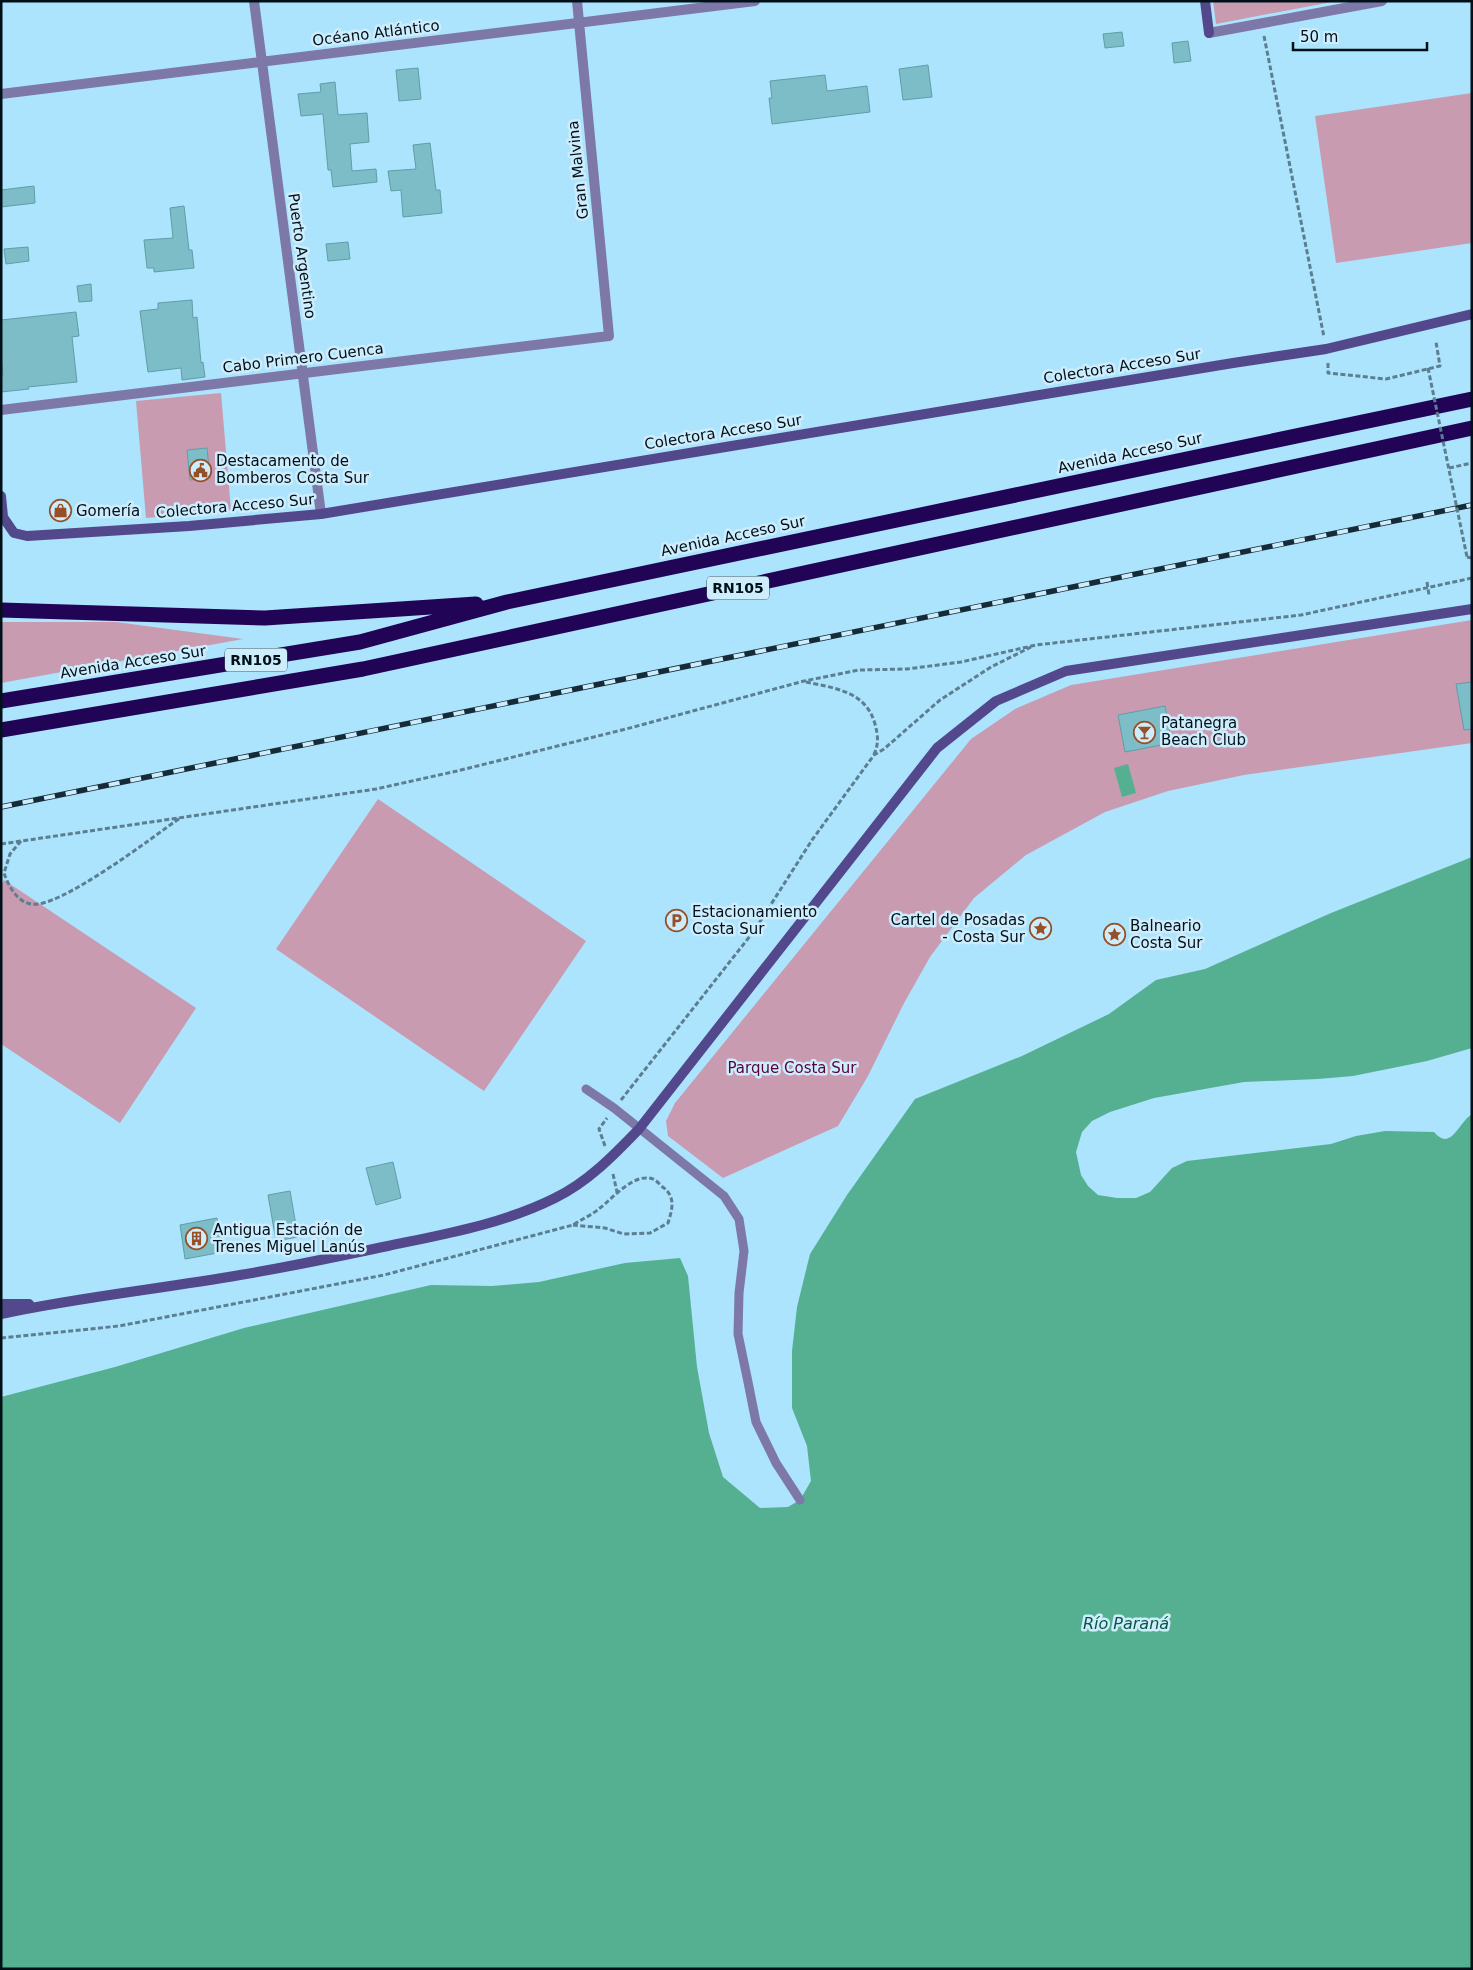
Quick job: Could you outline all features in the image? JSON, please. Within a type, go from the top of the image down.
[{"type":"highway","name":"Avenida Acceso Sur","points":[[1,701],[360,642],[507,602],[1472,398]]},
{"type":"highway","name":"RN105","points":[[1,730],[363,670],[1472,428]]},
{"type":"highway","points":[[1,610],[265,618],[507,602]]},
{"type":"main road","points":[[1205,1],[1209,33]]},
{"type":"main road","name":"Colectora Acceso Sur","points":[[1,496],[4,517],[14,533],[27,536],[190,526],[320,514],[1326,349],[1472,314]]},
{"type":"main road","points":[[1,1314],[47,1304],[240,1276],[306,1264],[462,1230],[507,1218],[557,1197],[609,1160],[640,1129],[937,748],[996,702],[1066,671],[1472,609]]},
{"type":"main road","points":[[1,1304],[47,1304]]},
{"type":"street","name":"Puerto Argentino","points":[[254,1],[320,514]]},
{"type":"street","name":"Gran Malvina","points":[[576,1],[609,336]]},
{"type":"street","name":"Océano Atlántico","points":[[1,94],[755,1]]},
{"type":"street","points":[[1209,33],[1382,1]]},
{"type":"street","name":"Cabo Primero Cuenca","points":[[1,410],[609,336]]},
{"type":"lane","points":[[586,1089],[614,1108],[724,1196],[739,1219],[744,1251],[739,1293],[738,1334],[756,1422],[776,1464],[800,1500]]},
{"type":"path","points":[[1262,23],[1326,349],[1328,373],[1386,379],[1440,366],[1436,342]]},
{"type":"path","points":[[1428,368],[1467,557],[1472,558]]},
{"type":"path","points":[[1449,468],[1472,463]]},
{"type":"path","points":[[1,844],[376,789],[607,734],[804,681],[859,670],[907,668],[961,662],[1036,645],[1300,615],[1472,578]]},
{"type":"path","points":[[1427,582],[1429,595]]},
{"type":"path","points":[[617,1192],[599,1129],[754,931],[812,840],[874,755],[884,749],[940,700],[991,668],[1036,645]]},
{"type":"path","points":[[804,681],[842,690],[858,697],[872,714],[878,737],[874,755]]},
{"type":"path","points":[[21,841],[10,854],[4,873],[15,894],[30,904],[39,904],[52,901],[80,885],[182,817]]},
{"type":"path","points":[[1,1338],[119,1326],[384,1275],[573,1225],[599,1209],[617,1192],[645,1178],[655,1180],[670,1193],[673,1206],[668,1223],[650,1233],[624,1234],[605,1228],[573,1225]]},
{"type":"green space","points":[[1213,1],[1337,1],[1216,24]]},
{"type":"green space","points":[[1472,93],[1472,243],[1336,263],[1315,116]]},
{"type":"green space","points":[[221,393],[231,510],[146,518],[136,401]]},
{"type":"green space","name":"Parque Costa Sur","points":[[1472,620],[1472,743],[1244,775],[1168,791],[1105,812],[1026,855],[974,898],[930,957],[903,1005],[868,1076],[838,1126],[723,1178],[668,1136],[666,1121],[675,1103],[971,739],[1015,709],[1071,685]]},
{"type":"green space","points":[[1,622],[116,622],[243,639],[1,683]]},
{"type":"green space","points":[[378,799],[586,941],[484,1091],[276,949]]},
{"type":"green space","points":[[4,880],[196,1008],[120,1123],[1,1044],[1,885]]},
{"type":"water","points":[[1128,764],[1136,793],[1122,797],[1114,768]]},
{"type":"water","name":"Río Paraná","points":[[1472,857],[1472,1048],[1427,1061],[1353,1076],[1244,1082],[1154,1098],[1110,1112],[1092,1121],[1082,1132],[1076,1152],[1081,1175],[1088,1186],[1098,1195],[1136,1198],[1150,1192],[1172,1168],[1187,1161],[1331,1144],[1356,1136],[1385,1131],[1434,1132],[1445,1139],[1454,1134],[1472,1114],[1472,1969],[1,1969],[1,1397],[115,1367],[244,1328],[431,1285],[492,1286],[539,1282],[625,1263],[680,1258],[688,1276],[697,1367],[709,1433],[723,1477],[760,1508],[788,1507],[800,1500],[811,1481],[807,1446],[792,1408],[792,1351],[797,1307],[810,1254],[847,1195],[915,1099],[1022,1056],[1109,1014],[1156,980],[1205,969],[1331,913]]},
{"type":"building","points":[[1122,32],[1124,46],[1105,48],[1103,34]]},
{"type":"building","points":[[1188,41],[1191,61],[1174,63],[1172,43]]},
{"type":"building","points":[[928,65],[932,97],[903,100],[899,69]]},
{"type":"building","points":[[418,68],[421,99],[399,101],[396,70]]},
{"type":"building","points":[[825,75],[827,91],[867,86],[870,112],[772,124],[769,98],[772,98],[770,81]]},
{"type":"building","points":[[335,82],[338,115],[367,113],[369,142],[350,144],[352,171],[376,169],[377,182],[333,187],[331,170],[328,170],[323,114],[301,116],[298,94],[321,92],[320,84]]},
{"type":"building","points":[[430,143],[436,190],[440,190],[442,213],[403,217],[401,190],[391,191],[388,171],[416,169],[413,145]]},
{"type":"building","points":[[34,186],[35,203],[1,207],[1,190]]},
{"type":"building","points":[[184,206],[189,250],[192,250],[194,268],[154,272],[154,268],[147,268],[144,240],[173,238],[170,208]]},
{"type":"building","points":[[348,242],[350,259],[328,261],[326,244]]},
{"type":"building","points":[[28,247],[29,261],[6,264],[4,249]]},
{"type":"building","points":[[91,284],[92,301],[79,302],[77,286]]},
{"type":"building","points":[[192,300],[193,318],[197,317],[201,363],[203,362],[205,377],[182,380],[181,368],[148,372],[140,311],[158,309],[158,303]]},
{"type":"building","points":[[76,312],[79,336],[72,337],[77,382],[1,392],[1,376],[3,375],[1,320]]},
{"type":"building","points":[[207,448],[210,478],[190,480],[187,450]]},
{"type":"building","points":[[1472,682],[1472,729],[1464,730],[1456,684]]},
{"type":"building","points":[[1165,706],[1172,743],[1125,752],[1118,715]]},
{"type":"building","points":[[393,1162],[401,1198],[376,1205],[366,1168]]},
{"type":"building","points":[[290,1191],[298,1237],[276,1241],[268,1195]]},
{"type":"building","name":"Antigua Estación de Trenes Miguel Lanús","points":[[217,1218],[223,1252],[185,1259],[180,1225]]},
{"type":"railway","points":[[1,807],[1472,505]]},
{"type":"place","name":"Destacamento de Bomberos Costa Sur","points":[[200,470]]},
{"type":"place","name":"Gomería","points":[[60,511]]},
{"type":"place","name":"Patanegra Beach Club","points":[[1145,732]]},
{"type":"place","name":"Estacionamiento Costa Sur","points":[[676,921]]},
{"type":"place","name":"Cartel de Posadas - Costa Sur","points":[[1041,929]]},
{"type":"place","name":"Balneario Costa Sur","points":[[1114,935]]},
{"type":"place","name":"Antigua Estación de Trenes Miguel Lanús","points":[[197,1239]]}]
